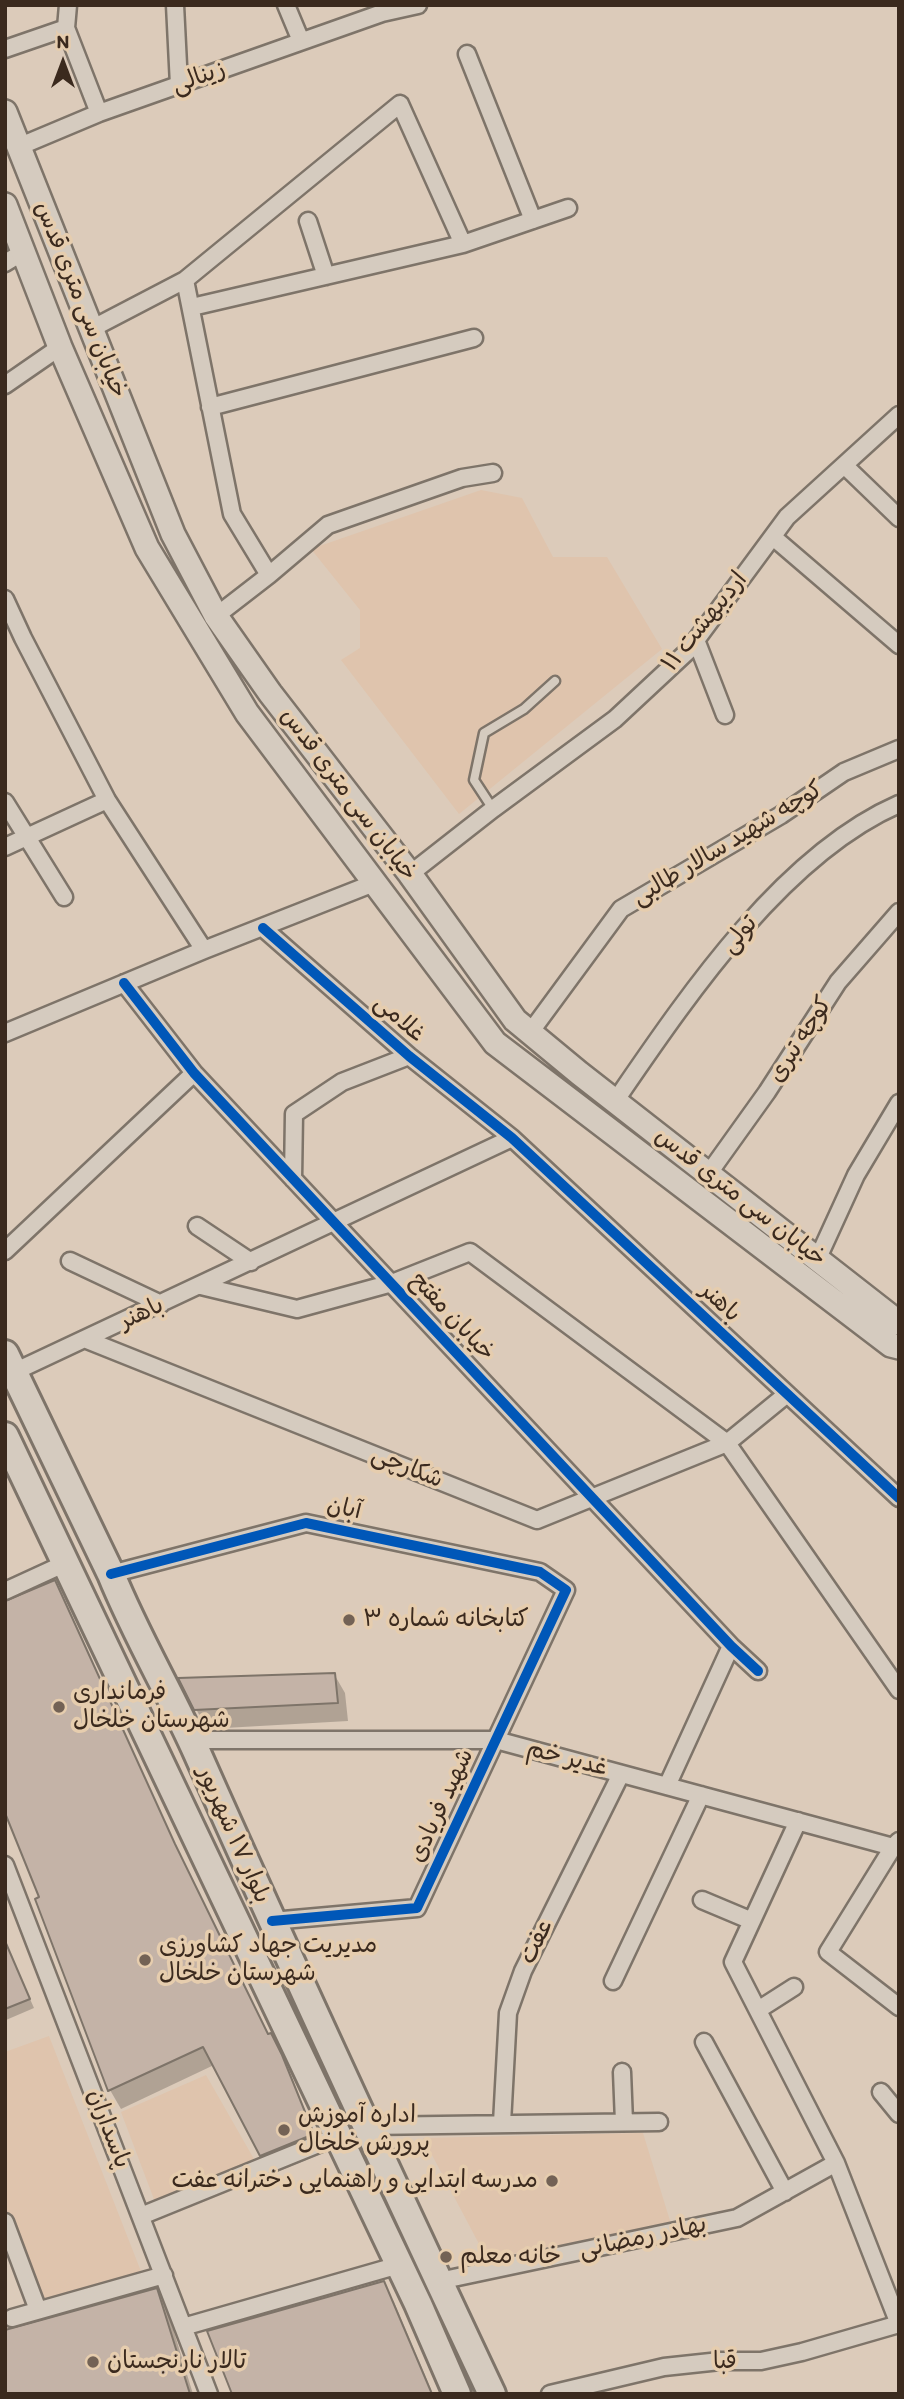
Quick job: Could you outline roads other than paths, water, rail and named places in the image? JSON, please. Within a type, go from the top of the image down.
[{"type":"main road","name":"خیابان سی متری قدس","points":[[5,113],[173,534],[216,616],[270,693],[410,874],[522,1027],[899,1323]]},
{"type":"main road","name":"خیابان سی متری قدس","points":[[5,205],[14,258],[60,348],[148,548],[247,713],[495,1043],[891,1345],[899,1347]]},
{"type":"main road","points":[[247,713],[245,690],[253,683],[270,693]]},
{"type":"main road","points":[[495,1043],[522,1027]]},
{"type":"main road","name":"بلوار ١٧ شهریور","points":[[10,1363],[111,1574],[125,1609],[191,1740],[492,2394]]},
{"type":"main road","name":"بلوار ١٧ شهریور","points":[[5,1436],[399,2265],[457,2394]]},
{"type":"main road","points":[[64,1559],[62,1542],[64,1535],[71,1530],[81,1530],[95,1541]]},
{"type":"street","points":[[68,5],[66,28],[99,113]]},
{"type":"street","points":[[175,5],[179,85]]},
{"type":"street","points":[[286,5],[301,41]]},
{"type":"street","name":"زینالی","points":[[18,147],[99,113],[301,41],[380,9],[418,5]]},
{"type":"street","points":[[5,49],[66,28]]},
{"type":"street","points":[[467,54],[533,220]]},
{"type":"street","points":[[93,328],[185,280],[400,104],[463,244]]},
{"type":"street","points":[[192,307],[463,244],[568,208]]},
{"type":"street","points":[[308,221],[326,276]]},
{"type":"street","points":[[185,280],[232,514],[269,575]]},
{"type":"street","points":[[210,407],[474,338]]},
{"type":"street","points":[[5,385],[60,348]]},
{"type":"street","name":"۱۱ اردیبهشت","points":[[410,874],[615,719],[688,651],[787,517],[899,415]]},
{"type":"street","points":[[844,465],[899,518]]},
{"type":"street","points":[[216,616],[328,525],[462,478],[493,473]]},
{"type":"street","points":[[773,537],[899,645]]},
{"type":"street","points":[[5,599],[107,800],[204,950]]},
{"type":"street","points":[[696,640],[724,715]]},
{"type":"street","name":"کوچه شهید سالار طالبی","points":[[522,1027],[621,909],[781,815],[844,772],[899,749]]},
{"type":"street","points":[[5,847],[107,800]]},
{"type":"street","points":[[5,802],[64,897]]},
{"type":"street","name":"تولی","points":[[616,1100],[679,1008],[732,943],[783,887],[830,844],[899,804]]},
{"type":"street","points":[[5,1034],[204,950],[374,883]]},
{"type":"street","name":"کوچه تبری","points":[[709,1173],[767,1092],[838,982],[899,912]]},
{"type":"street","name":"غلامی","points":[[263,928],[409,1056],[512,1138]]},
{"type":"street","name":"خیابان مفتح","points":[[124,983],[194,1073],[758,1671]]},
{"type":"street","points":[[293,1179],[294,1114],[342,1082],[409,1056]]},
{"type":"street","points":[[5,1251],[194,1073]]},
{"type":"street","points":[[818,1258],[856,1175],[899,1103]]},
{"type":"street","name":"باهنر","points":[[10,1363],[87,1340],[512,1138],[899,1499]]},
{"type":"street","points":[[197,1226],[251,1262]]},
{"type":"street","points":[[201,1286],[297,1308],[392,1283],[470,1252],[727,1443],[899,1690]]},
{"type":"street","points":[[70,1261],[161,1304]]},
{"type":"street","name":"شکارچی","points":[[87,1340],[537,1521],[727,1443],[787,1394]]},
{"type":"street","name":"آبان","points":[[111,1574],[306,1523],[540,1572],[566,1590]]},
{"type":"street","points":[[5,1591],[64,1559]]},
{"type":"street","name":"شهید فریادی","points":[[272,1921],[417,1908],[566,1590]]},
{"type":"street","points":[[667,1786],[732,1646]]},
{"type":"street","name":"غدیر خم","points":[[191,1740],[496,1740],[799,1821],[896,1844]]},
{"type":"street","name":"عفت","points":[[502,2123],[508,2013],[523,1971],[621,1774]]},
{"type":"street","points":[[614,1981],[701,1795]]},
{"type":"street","points":[[799,1821],[733,1962],[836,2163],[899,2324]]},
{"type":"street","points":[[896,1844],[828,1952],[899,2007]]},
{"type":"street","name":"پاسداران","points":[[5,1865],[209,2394]]},
{"type":"street","points":[[702,1900],[752,1922]]},
{"type":"street","points":[[758,2010],[794,1987]]},
{"type":"street","points":[[704,2042],[785,2192]]},
{"type":"street","points":[[622,2072],[624,2122]]},
{"type":"street","points":[[881,2092],[899,2114]]},
{"type":"street","points":[[369,2126],[659,2122]]},
{"type":"street","points":[[141,2216],[338,2136]]},
{"type":"street","name":"بهادر رمضانی","points":[[439,2281],[737,2218],[836,2163]]},
{"type":"street","points":[[5,2222],[38,2310]]},
{"type":"street","points":[[184,2327],[399,2265]]},
{"type":"street","points":[[12,2318],[164,2275]]},
{"type":"street","name":"قبا","points":[[550,2394],[664,2367],[720,2361],[761,2361],[899,2324]]},
{"type":"lane","points":[[493,809],[474,780],[484,733],[524,709],[555,681]]},
{"type":"place","name":"کتابخانه شماره ۳","points":[[349,1620]]},
{"type":"place","name":"فرمانداری شهرستان خلخال","points":[[59,1707]]},
{"type":"place","name":"مدیریت جهاد کشاورزی شهرستان خلخال","points":[[145,1960]]},
{"type":"place","name":"اداره آموزش پرورش خلخال","points":[[284,2130]]},
{"type":"place","name":"مدرسه ابتدایی و راهنمایی دخترانه عفت","points":[[552,2181]]},
{"type":"place","name":"خانه معلم","points":[[446,2257]]},
{"type":"place","name":"تالار نارنجستان","points":[[93,2362]]}]
